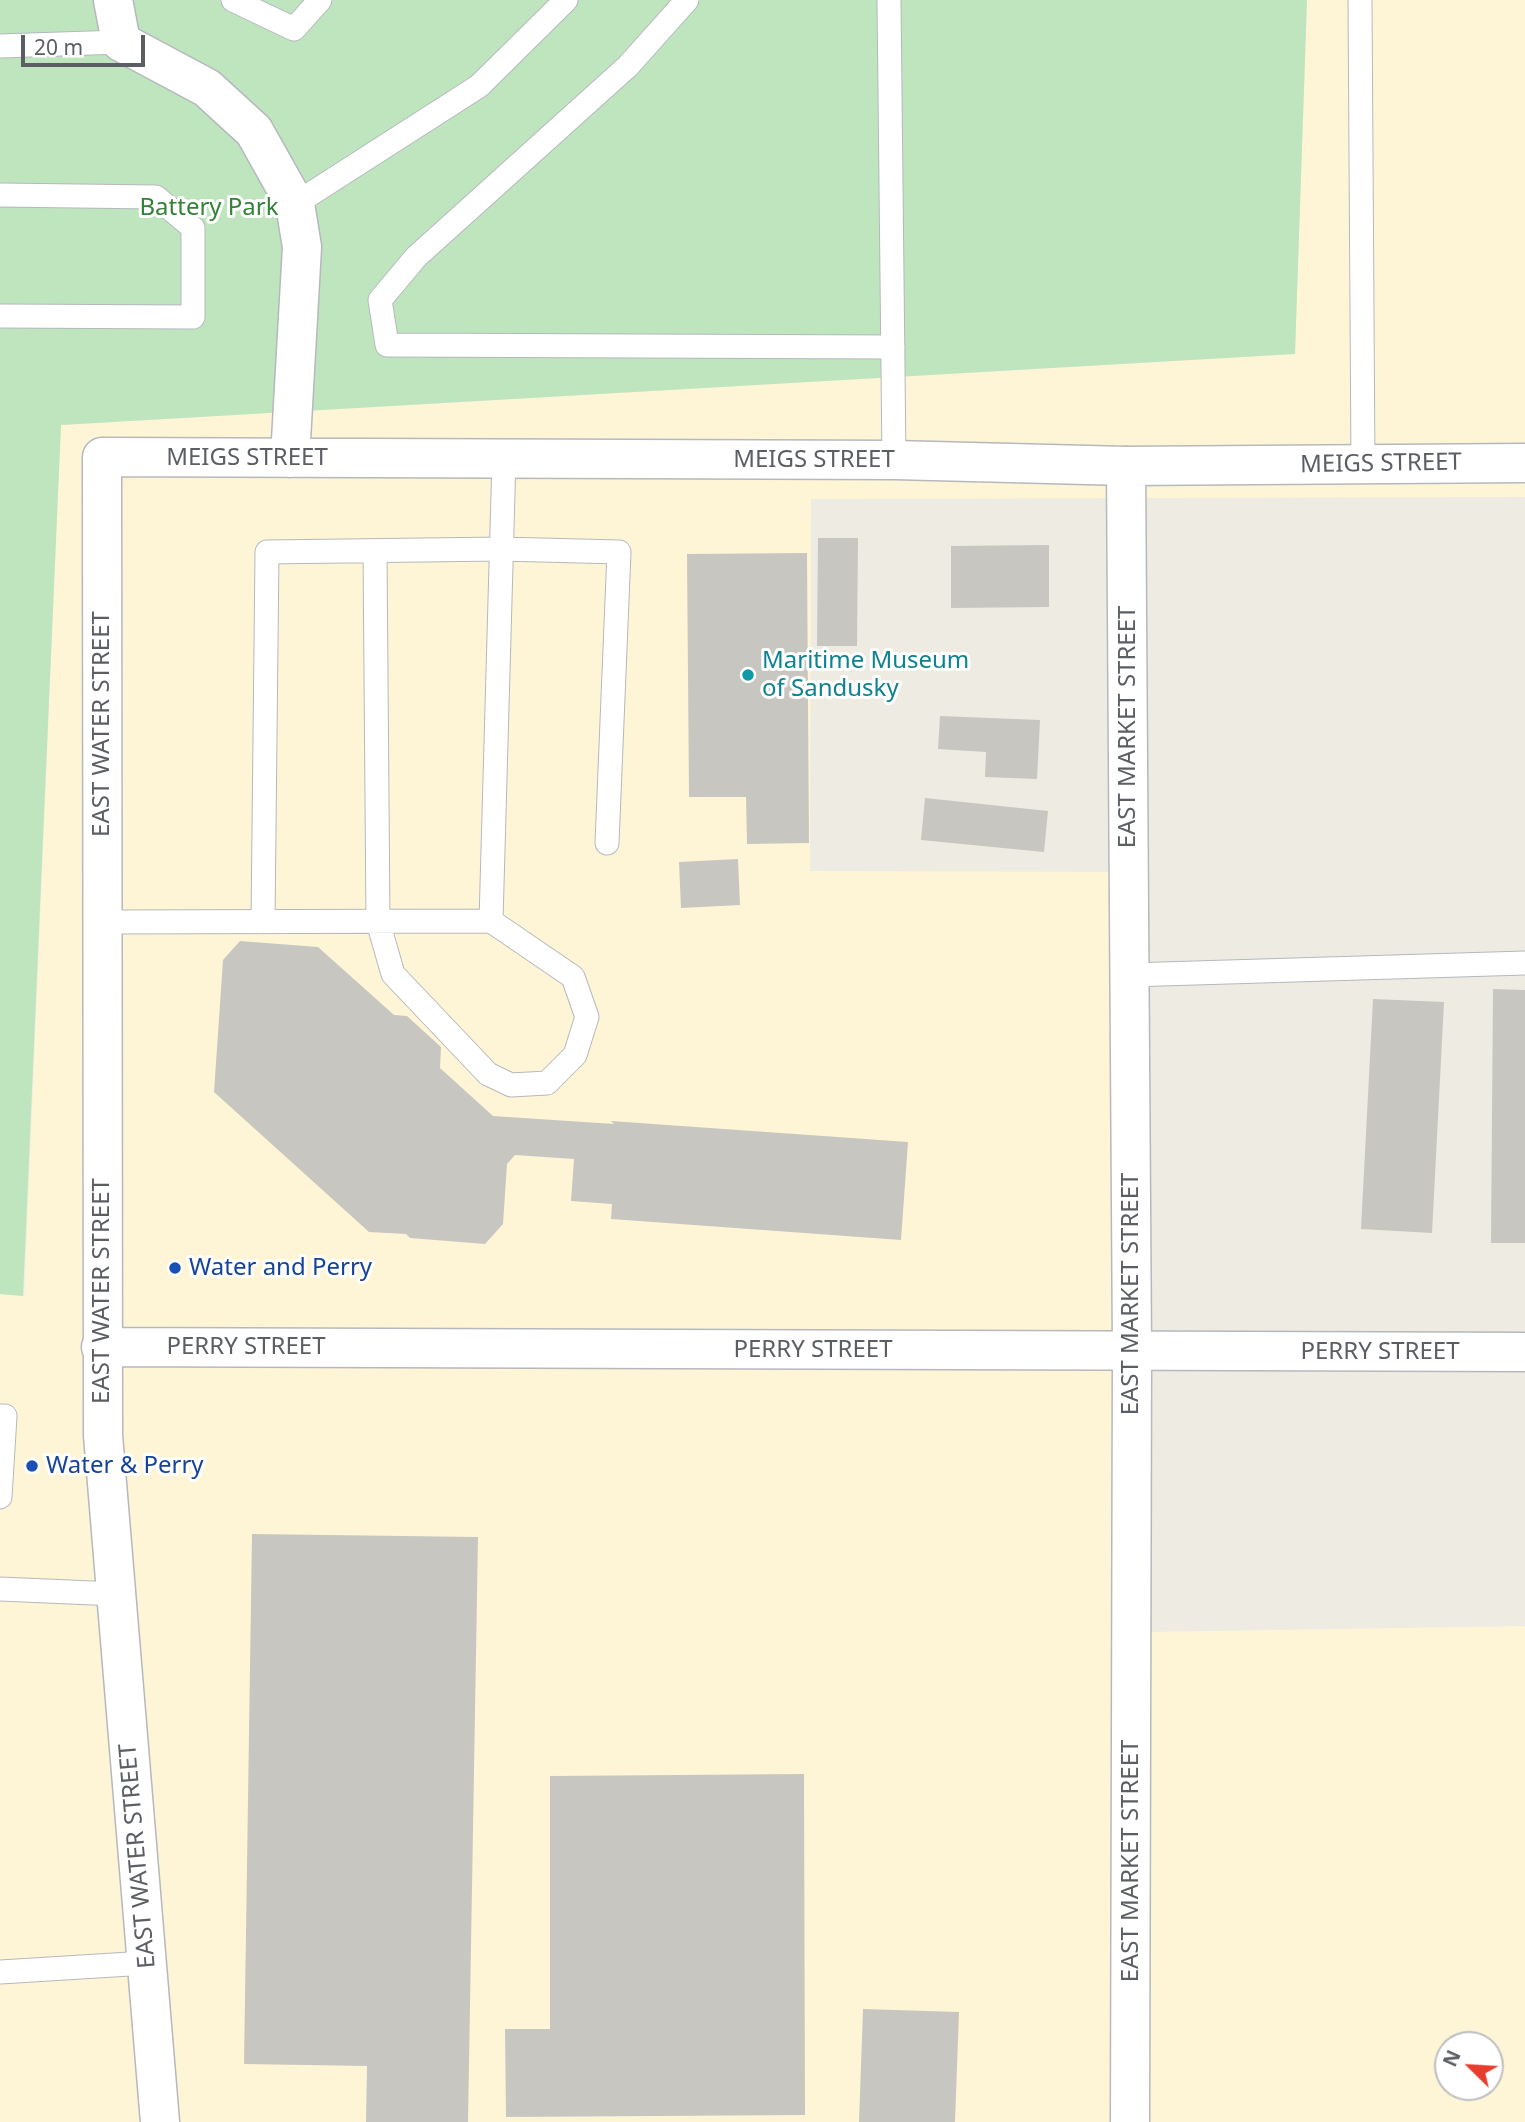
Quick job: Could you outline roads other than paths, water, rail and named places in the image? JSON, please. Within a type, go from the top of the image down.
[{"type":"street","points":[[113,0],[121,42],[207,89],[254,131],[295,204],[302,247],[290,458]]},
{"type":"street","name":"MEIGS STREET","points":[[102,457],[894,460],[1126,466],[1525,463]]},
{"type":"street","name":"EAST WATER STREET","points":[[102,457],[103,1435],[160,2122]]},
{"type":"street","name":"EAST MARKET STREET","points":[[1126,466],[1132,1351],[1130,2122]]},
{"type":"street","name":"PERRY STREET","points":[[102,1347],[1525,1352]]},
{"type":"lane","points":[[233,0],[294,29],[320,0]]},
{"type":"lane","points":[[295,204],[479,86],[566,0]]},
{"type":"lane","points":[[687,0],[628,66],[416,257],[380,300],[387,345],[893,347]]},
{"type":"lane","points":[[889,0],[894,460]]},
{"type":"lane","points":[[1360,0],[1363,465]]},
{"type":"lane","points":[[0,46],[121,42]]},
{"type":"lane","points":[[0,195],[156,197],[193,228],[193,317],[0,316]]},
{"type":"lane","points":[[491,921],[504,458]]},
{"type":"lane","points":[[263,922],[267,552],[501,549],[619,552],[607,843]]},
{"type":"lane","points":[[102,922],[379,922],[491,921],[573,977],[587,1017],[575,1055],[547,1083],[511,1085],[488,1074],[393,974],[379,922],[375,551]]},
{"type":"lane","points":[[1129,975],[1525,964]]},
{"type":"lane","points":[[0,1416],[5,1416],[0,1497]]},
{"type":"lane","points":[[0,1589],[116,1594]]},
{"type":"lane","points":[[0,1972],[146,1963]]},
{"type":"place","name":"Maritime Museum of Sandusky","points":[[748,675]]},
{"type":"place","name":"Water and Perry","points":[[175,1268]]},
{"type":"place","name":"Water & Perry","points":[[32,1466]]},
{"type":"park label","name":"Battery Park","points":[[209,208]]}]
